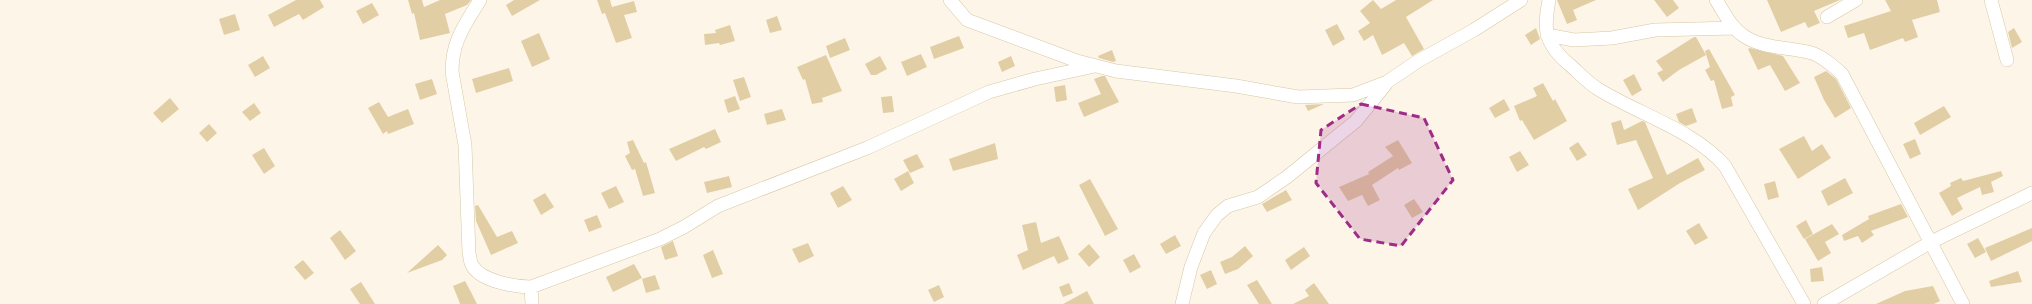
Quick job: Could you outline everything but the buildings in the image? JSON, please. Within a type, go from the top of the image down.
[{"type":"street","points":[[480,0],[456,38],[452,62],[452,72],[465,145],[469,253],[472,265],[480,273],[515,287],[531,287],[660,239],[684,227],[718,206],[867,148],[989,92],[1035,79],[1095,66]]},
{"type":"street","points":[[950,0],[967,20],[1077,61],[1095,66],[1116,71],[1236,86],[1298,96],[1353,95],[1387,82],[1418,61],[1474,30],[1521,0]]},
{"type":"street","points":[[1549,0],[1546,23],[1547,35],[1556,51],[1596,88],[1695,140],[1715,154],[1725,166],[1804,304]]},
{"type":"street","points":[[1716,0],[1734,28],[1744,37],[1758,43],[1813,54],[1829,63],[1842,74],[1963,304]]},
{"type":"street","points":[[1827,17],[1856,0]]},
{"type":"street","points":[[1990,0],[2007,60]]},
{"type":"street","points":[[1547,35],[1574,40],[1612,38],[1655,30],[1734,28]]},
{"type":"street","points":[[1182,304],[1191,267],[1204,233],[1217,215],[1228,206],[1258,197],[1287,176],[1356,121],[1387,82]]},
{"type":"street","points":[[1824,304],[1931,242],[2032,193]]},
{"type":"street","points":[[531,287],[532,304]]},
{"type":"highlighted area","points":[[1361,104],[1424,118],[1453,180],[1401,246],[1360,239],[1316,183],[1321,130]]}]
